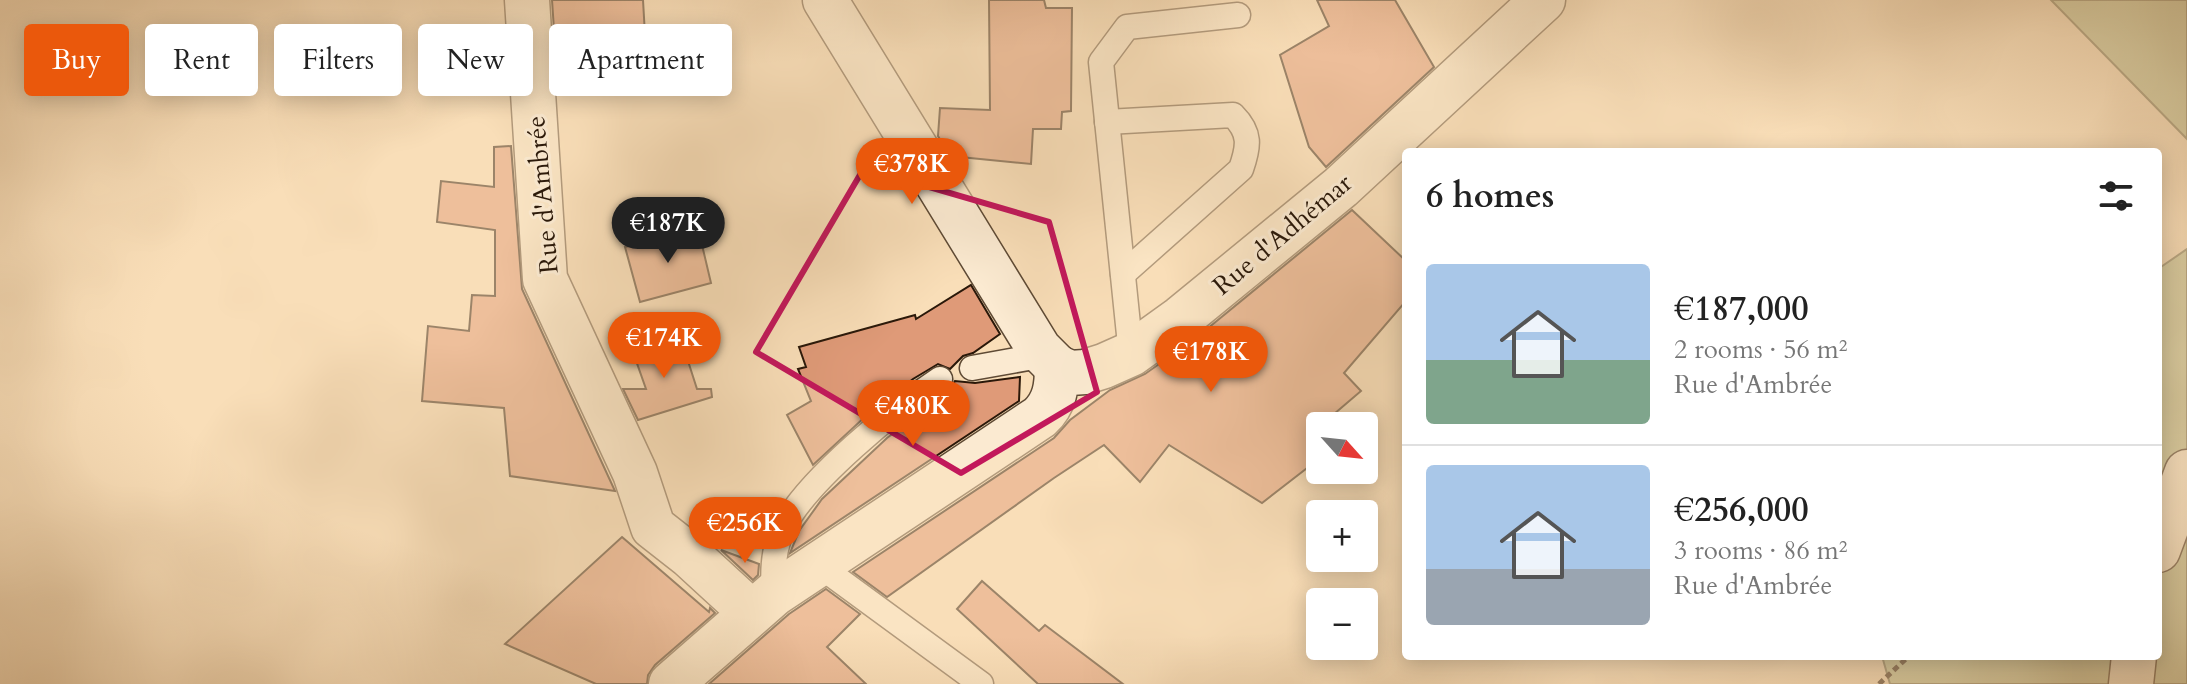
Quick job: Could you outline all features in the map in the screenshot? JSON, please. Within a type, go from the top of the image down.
[{"type":"street","name":"Rue d'Ambrée","points":[[527,0],[545,279],[635,473],[653,527],[690,556],[763,603]]},
{"type":"street","points":[[671,684],[763,603],[1040,417],[1047,410],[1057,386],[1051,361],[1023,322],[825,0]]},
{"type":"street","name":"Rue d'Adhémar","points":[[1051,361],[1070,373],[1085,372],[1131,354],[1181,318],[1341,187],[1543,0]]},
{"type":"street","points":[[2162,539],[2187,472]]},
{"type":"street","points":[[2131,684],[2134,660]]},
{"type":"lane","points":[[1131,354],[1101,62],[1127,27],[1238,15]]},
{"type":"lane","points":[[1107,122],[1233,115],[1243,126],[1248,149],[1241,169],[1123,274]]},
{"type":"lane","points":[[972,368],[1051,361]]},
{"type":"lane","points":[[763,603],[784,527],[815,484],[910,399],[940,379]]},
{"type":"lane","points":[[820,566],[981,684]]},
{"type":"path","points":[[1879,684],[1905,660]]},
{"type":"highlighted area","points":[[864,168],[1049,222],[1097,392],[961,473],[756,352]]},
{"type":"green space","points":[[2051,0],[2187,0],[2187,139]]},
{"type":"green space","points":[[2187,249],[2187,684],[1890,684],[1883,660],[2162,660],[2162,266]]},
{"type":"building","points":[[552,0],[643,0],[644,24],[554,24]]},
{"type":"building","points":[[989,0],[1044,0],[1046,8],[1072,8],[1071,111],[1062,112],[1061,129],[1033,129],[1031,164],[950,156],[938,136],[940,108],[990,110]]},
{"type":"building","points":[[1317,0],[1395,0],[1434,67],[1326,167],[1309,147],[1280,55],[1329,26]]},
{"type":"building","points":[[511,146],[522,289],[615,491],[510,476],[504,408],[422,401],[428,326],[469,331],[472,295],[495,296],[495,230],[437,222],[441,181],[494,187],[494,147]]},
{"type":"building","points":[[1352,210],[1402,257],[1402,306],[1344,373],[1361,391],[1336,412],[1306,412],[1306,469],[1262,503],[1169,445],[1140,482],[1104,445],[887,597],[853,572],[1054,438],[1070,420],[1110,390],[1145,374],[1196,338]]},
{"type":"building","points":[[698,228],[711,283],[640,302],[625,247]]},
{"type":"building","points":[[971,285],[1000,334],[973,353],[963,356],[950,369],[938,364],[913,379],[867,415],[813,465],[787,415],[811,401],[798,369],[806,367],[799,347],[915,315],[916,319]]},
{"type":"building","points":[[680,336],[697,389],[711,389],[712,397],[638,420],[623,389],[646,389],[633,352]]},
{"type":"building","points":[[1020,377],[1019,401],[790,553],[799,531],[822,499],[887,438],[949,391],[955,381],[975,383]]},
{"type":"building","points":[[622,537],[709,612],[710,608],[715,613],[655,665],[648,675],[647,684],[596,684],[505,644]]},
{"type":"building","points":[[721,550],[759,564],[758,575],[753,580]]},
{"type":"building","points":[[982,581],[1039,631],[1045,625],[1123,684],[1038,684],[957,609]]},
{"type":"building","points":[[826,589],[860,614],[827,647],[866,684],[709,684],[789,614]]}]
